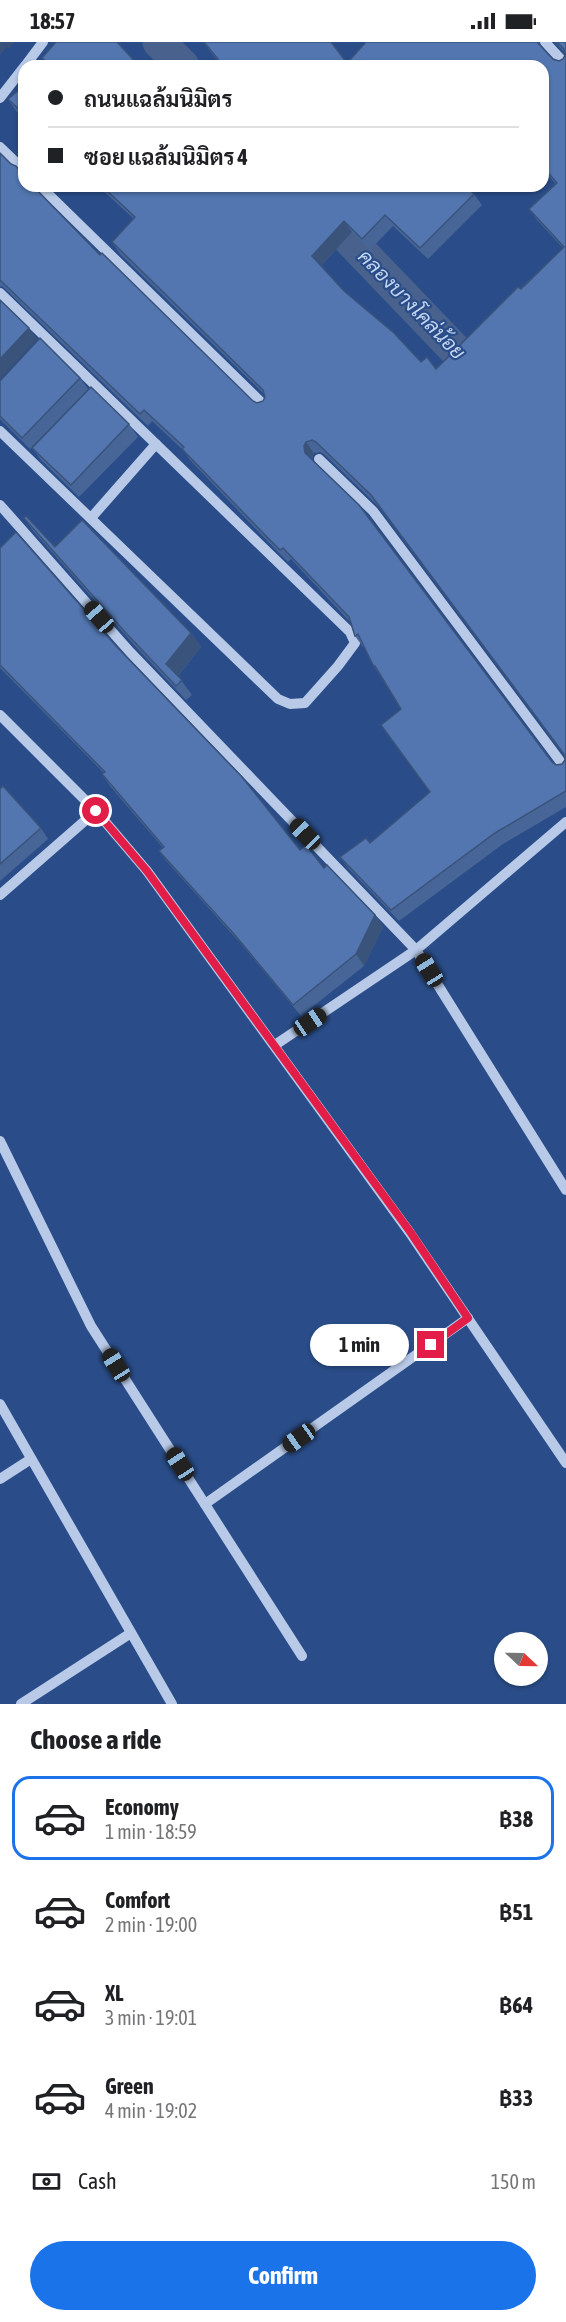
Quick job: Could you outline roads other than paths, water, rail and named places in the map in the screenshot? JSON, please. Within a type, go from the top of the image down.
[{"type":"street","points":[[29,60],[43,42]]},
{"type":"street","points":[[544,42],[566,65]]},
{"type":"street","points":[[0,98],[18,75]]},
{"type":"street","points":[[0,147],[18,164]]},
{"type":"street","points":[[46,192],[266,407]]},
{"type":"street","points":[[0,293],[43,343],[95,392],[156,444],[350,632],[355,643],[305,704],[290,704],[278,699],[91,518],[34,456],[0,431]]},
{"type":"street","points":[[91,518],[156,444]]},
{"type":"street","points":[[319,459],[373,511],[566,769]]},
{"type":"street","points":[[2,511],[130,652],[416,950],[566,1190]]},
{"type":"street","points":[[0,715],[96,811],[147,871],[411,1233],[566,1463]]},
{"type":"street","points":[[0,895],[96,811]]},
{"type":"street","points":[[274,1045],[416,950],[566,822]]},
{"type":"street","points":[[0,1142],[91,1326],[302,1656]]},
{"type":"street","points":[[205,1504],[468,1318]]},
{"type":"street","points":[[0,1404],[172,1704]]},
{"type":"street","points":[[0,1479],[31,1459]]},
{"type":"street","points":[[21,1704],[131,1634]]},
{"type":"waterway","name":"คลองบางโคล่น้อย","points":[[159,42],[177,60]]},
{"type":"waterway","name":"คลองบางโคล่น้อย","points":[[304,192],[486,382]]}]
